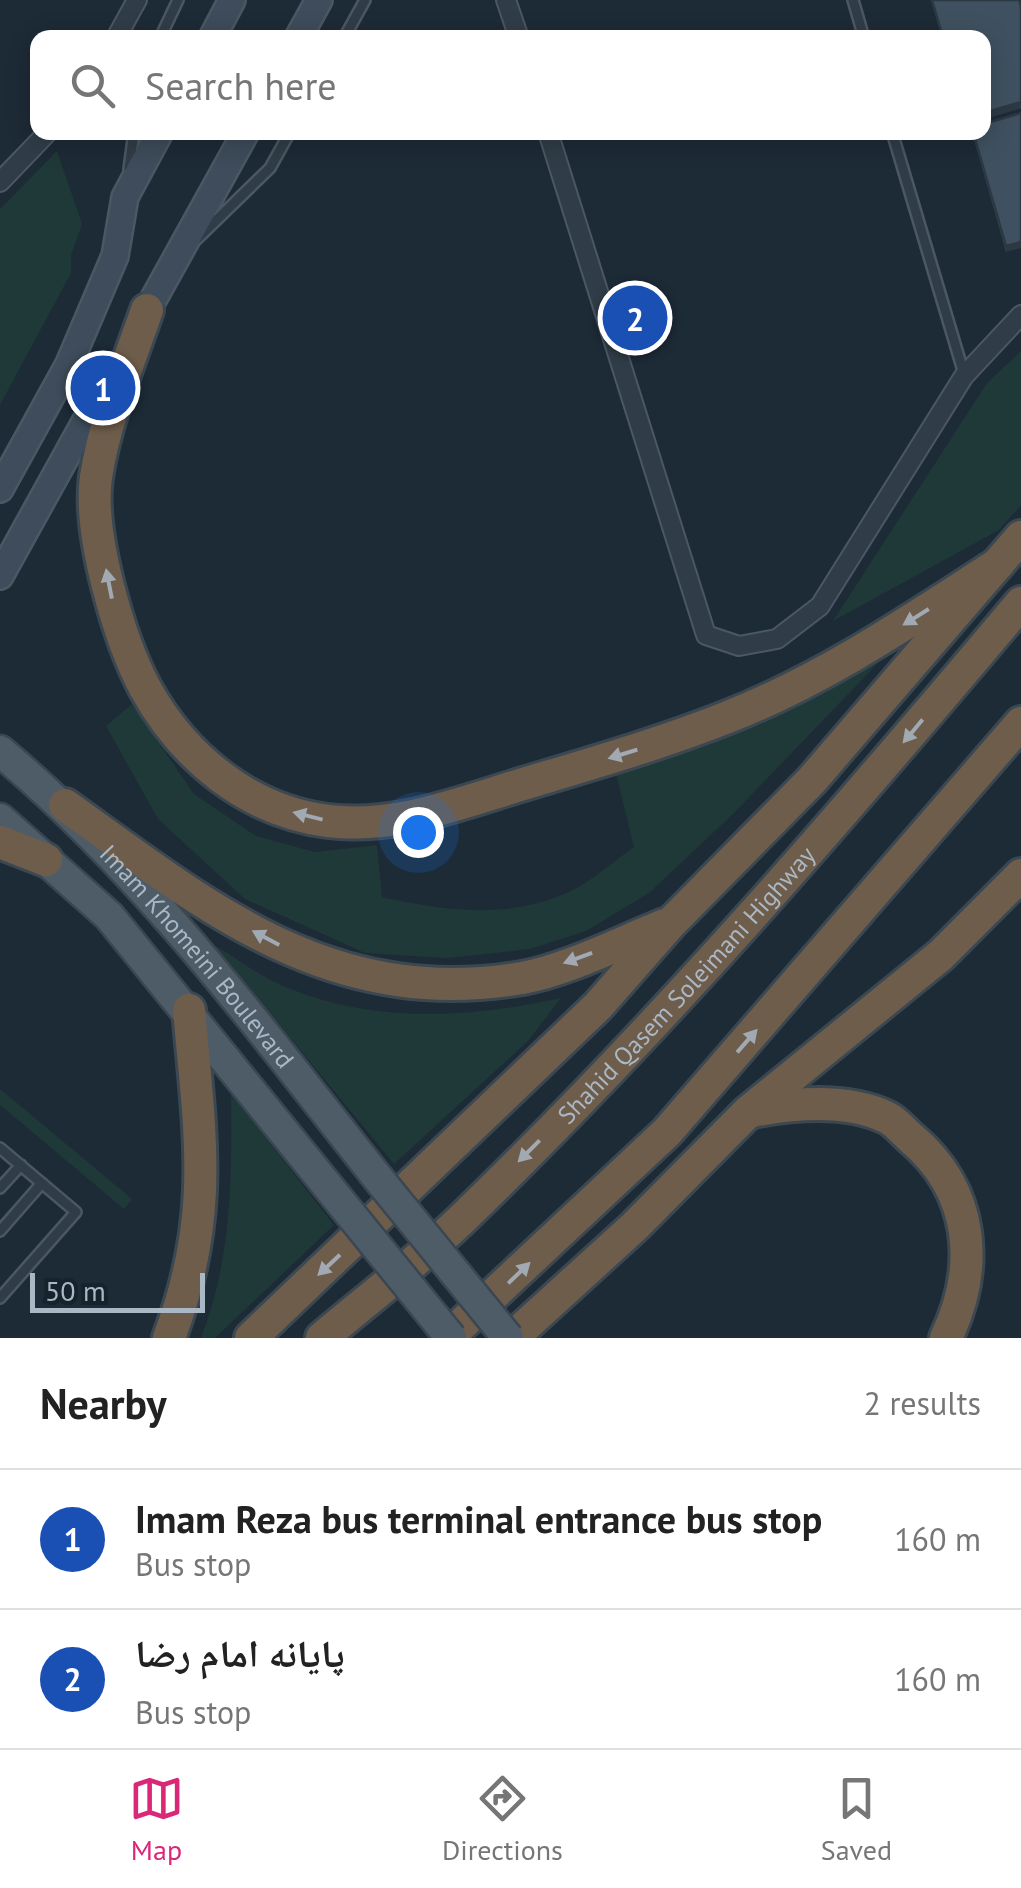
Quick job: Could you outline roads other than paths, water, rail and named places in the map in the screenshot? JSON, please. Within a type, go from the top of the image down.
[{"type":"highway","points":[[147,310],[108,422],[96,482],[111,596],[126,653],[156,708],[192,753],[230,785],[277,808],[328,821],[379,822],[426,814],[658,743],[808,680],[998,564]]},
{"type":"highway","points":[[250,1338],[598,1006],[670,924],[812,780],[1021,537]]},
{"type":"highway","name":"Shahid Qasem Soleimani Highway","points":[[322,1338],[458,1223],[678,999],[830,829],[1021,603]]},
{"type":"highway","points":[[449,1338],[667,1132],[1021,723]]},
{"type":"highway","points":[[66,805],[199,901],[278,945],[352,974],[430,986],[525,978],[670,924]]},
{"type":"highway","points":[[0,842],[46,860]]},
{"type":"highway","points":[[510,1338],[636,1226],[748,1112],[941,955],[1021,875]]},
{"type":"highway","points":[[168,1338],[199,1237],[203,1166],[189,1010]]},
{"type":"highway","points":[[748,1112],[794,1103],[888,1118],[932,1155],[962,1210],[969,1249],[963,1303],[946,1338]]},
{"type":"main road","points":[[216,30],[232,0]]},
{"type":"main road","points":[[302,30],[319,0]]},
{"type":"main road","points":[[0,489],[70,364],[115,256],[125,197],[156,140]]},
{"type":"main road","points":[[0,576],[242,140]]},
{"type":"main road","name":"Imam Khomeini Boulevard","points":[[0,750],[66,805],[198,951],[510,1338]]},
{"type":"main road","name":"Imam Khomeini Boulevard","points":[[0,820],[109,916],[189,1010],[449,1338]]},
{"type":"street","points":[[120,30],[137,0]]},
{"type":"street","points":[[506,0],[515,30]]},
{"type":"street","points":[[0,182],[40,140]]},
{"type":"street","points":[[551,140],[706,635],[739,646],[778,639],[820,606],[964,376],[1021,315]]},
{"type":"lane","points":[[164,30],[178,0]]},
{"type":"lane","points":[[348,30],[365,0]]},
{"type":"lane","points":[[853,0],[862,30]]},
{"type":"lane","points":[[125,197],[133,140]]},
{"type":"lane","points":[[174,262],[270,168],[286,140]]},
{"type":"lane","points":[[894,140],[964,376]]},
{"type":"lane","points":[[0,1148],[76,1212],[0,1298]]},
{"type":"lane","points":[[0,1188],[21,1165]]},
{"type":"lane","points":[[0,1231],[42,1183]]},
{"type":"place","name":"پایانه امام رضا","points":[[635,318]]},
{"type":"place","name":"Imam Reza bus terminal entrance bus stop","points":[[103,388]]}]
